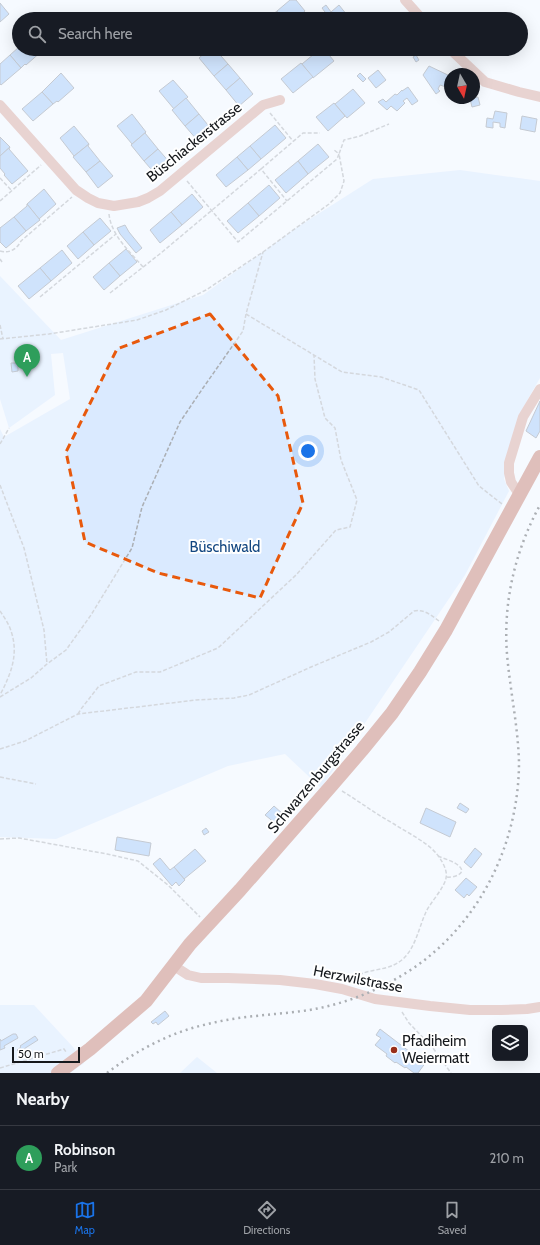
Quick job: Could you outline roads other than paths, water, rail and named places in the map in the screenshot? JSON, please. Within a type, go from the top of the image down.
[{"type":"main road","name":"Schwarzenburgstrasse","points":[[58,1073],[90,1049],[146,1001],[190,944],[332,785],[392,713],[446,630],[540,457]]},
{"type":"street","points":[[405,0],[416,12]]},
{"type":"street","points":[[457,56],[485,82],[540,97]]},
{"type":"street","name":"Büschiackerstrasse","points":[[0,105],[76,190],[98,203],[114,206],[138,202],[160,191],[264,105],[280,100]]},
{"type":"street","points":[[519,494],[511,482],[509,463],[523,417],[540,389]]},
{"type":"street","name":"Herzwilstrasse","points":[[174,966],[188,975],[201,978],[280,980],[315,984],[342,989],[375,999],[398,1003],[470,1010],[508,1010],[540,1007]]},
{"type":"railway","points":[[107,1073],[142,1049],[194,1027],[231,1019],[303,1011],[333,1005],[362,995],[389,983],[415,967],[438,948],[459,927],[477,903],[492,877],[503,850],[512,821],[517,792],[519,762],[507,654],[507,615],[509,596],[518,559],[531,522],[540,505]]},
{"type":"place","name":"Robinson","points":[[27,377]]},
{"type":"place","name":"Pfadiheim Weiermatt","points":[[394,1050]]},
{"type":"park label","name":"Büschiwald","points":[[225,547]]}]
